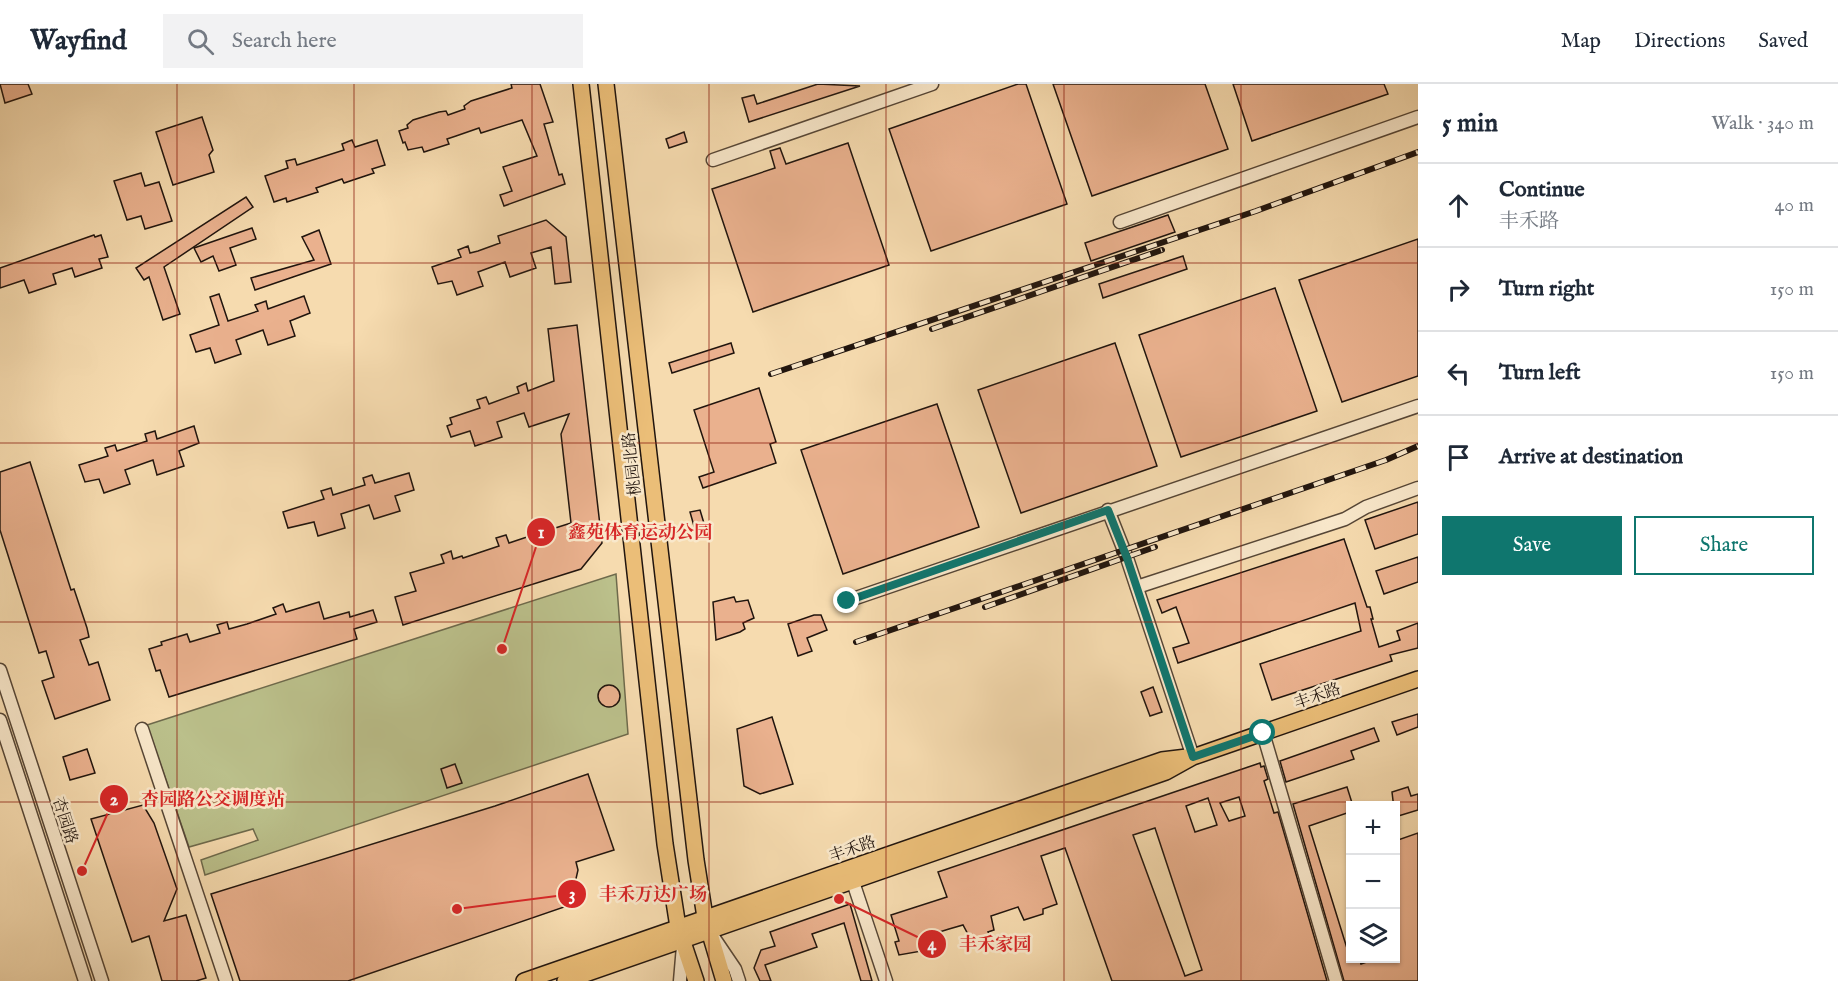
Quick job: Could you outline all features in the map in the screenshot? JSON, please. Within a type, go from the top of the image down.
[{"type":"main road","name":"桃园北路","points":[[581,84],[664,832],[678,927],[696,981]]},
{"type":"main road","name":"桃园北路","points":[[606,84],[654,508],[708,925],[724,981]]},
{"type":"main road","name":"丰禾路","points":[[524,981],[678,927],[708,925],[853,882],[1166,772],[1193,757],[1418,679]]},
{"type":"main road","name":"丰禾路","points":[[565,981],[683,942],[708,925],[1162,760],[1193,757]]},
{"type":"street","points":[[713,160],[932,84]]},
{"type":"street","points":[[1120,222],[1418,117]]},
{"type":"street","points":[[847,601],[1418,406]]},
{"type":"street","points":[[1137,587],[1345,519],[1366,507],[1418,488]]},
{"type":"street","points":[[1108,510],[1137,587],[1193,757]]},
{"type":"street","name":"杏园路","points":[[0,670],[102,981]]},
{"type":"street","name":"杏园路","points":[[0,720],[4,746],[86,981]]},
{"type":"street","points":[[142,729],[226,981]]},
{"type":"street","points":[[1263,733],[1336,981]]},
{"type":"street","points":[[853,882],[886,981]]},
{"type":"street","points":[[708,925],[740,981]]},
{"type":"street","points":[[680,981],[683,942]]},
{"type":"green space","points":[[616,574],[628,734],[205,875],[201,860],[258,840],[253,829],[189,847],[147,725]]},
{"type":"building","points":[[0,84],[28,84],[32,94],[5,103]]},
{"type":"building","points":[[511,84],[540,84],[553,122],[544,124],[559,175],[562,174],[565,184],[504,206],[500,195],[512,191],[503,167],[537,156],[522,120],[481,133],[479,128],[447,139],[449,144],[424,152],[422,147],[408,150],[405,142],[403,143],[399,131],[408,128],[407,125],[413,120],[439,112],[446,111],[448,115],[465,109],[464,106],[471,101],[512,88]]},
{"type":"building","points":[[818,84],[860,86],[749,122],[742,98],[754,95],[757,104]]},
{"type":"building","points":[[1018,84],[1026,84],[1067,204],[931,251],[889,129]]},
{"type":"building","points":[[1053,84],[1205,84],[1228,149],[1092,196]]},
{"type":"building","points":[[1233,84],[1384,84],[1388,94],[1252,141]]},
{"type":"building","points":[[202,117],[213,150],[209,155],[214,172],[173,185],[156,132]]},
{"type":"building","points":[[684,132],[687,142],[669,148],[666,139]]},
{"type":"building","points":[[352,140],[355,147],[377,140],[385,165],[372,169],[374,173],[344,183],[342,179],[316,188],[318,192],[287,202],[286,198],[274,202],[265,176],[288,168],[286,161],[295,159],[297,165],[344,150],[342,144]]},
{"type":"building","points":[[848,143],[889,265],[753,312],[712,189],[775,168],[770,151],[780,148],[786,164]]},
{"type":"building","points":[[141,173],[145,186],[159,182],[172,221],[145,229],[141,216],[127,220],[114,181]]},
{"type":"building","points":[[246,197],[253,207],[164,267],[180,314],[163,320],[149,277],[144,280],[136,268]]},
{"type":"building","points":[[1168,215],[1175,232],[1091,261],[1085,243]]},
{"type":"building","points":[[546,220],[566,237],[571,282],[555,284],[551,247],[531,253],[536,268],[510,277],[505,262],[478,272],[483,286],[457,295],[452,281],[438,284],[432,267],[461,257],[458,250],[468,246],[470,253],[478,251],[500,243],[498,236]]},
{"type":"building","points":[[252,228],[256,239],[230,248],[236,265],[219,271],[213,256],[201,262],[194,248]]},
{"type":"building","points":[[319,230],[331,264],[255,290],[251,278],[314,260],[302,237]]},
{"type":"building","points":[[94,235],[95,237],[101,235],[108,257],[99,259],[102,268],[75,277],[72,268],[53,274],[56,284],[29,293],[24,280],[0,288],[0,268]]},
{"type":"building","points":[[1418,239],[1418,376],[1342,402],[1299,280]]},
{"type":"building","points":[[1183,256],[1187,269],[1103,298],[1099,284]]},
{"type":"building","points":[[1275,288],[1317,411],[1181,457],[1139,335]]},
{"type":"building","points":[[219,294],[228,321],[258,311],[255,305],[266,301],[268,309],[304,296],[310,313],[290,321],[295,336],[268,345],[263,330],[236,340],[241,354],[215,363],[210,348],[196,352],[190,335],[219,325],[210,297]]},
{"type":"building","points":[[577,325],[602,543],[581,569],[403,625],[395,597],[416,591],[410,573],[444,563],[441,555],[451,551],[453,559],[462,556],[463,558],[499,546],[496,538],[506,535],[509,543],[539,533],[537,525],[546,522],[549,530],[571,523],[561,434],[569,414],[529,427],[524,413],[497,422],[502,437],[475,446],[470,431],[451,437],[447,426],[452,424],[450,418],[480,408],[477,400],[486,397],[489,404],[519,393],[517,387],[526,383],[528,391],[554,381],[548,329]]},
{"type":"building","points":[[731,343],[734,353],[672,373],[669,363]]},
{"type":"building","points":[[1115,343],[1157,466],[1021,513],[978,390]]},
{"type":"building","points":[[759,388],[776,442],[770,444],[776,463],[703,488],[699,477],[714,472],[694,410]]},
{"type":"building","points":[[937,404],[979,527],[843,574],[801,450]]},
{"type":"building","points":[[194,426],[199,443],[179,451],[184,466],[157,475],[153,460],[125,470],[130,484],[104,493],[99,479],[85,482],[79,465],[108,456],[105,448],[115,445],[117,451],[147,441],[145,434],[155,431],[157,439]]},
{"type":"building","points":[[30,462],[71,590],[74,589],[87,628],[89,637],[80,640],[89,665],[98,662],[110,700],[55,719],[42,681],[54,677],[46,651],[39,653],[0,530],[0,472]]},
{"type":"building","points":[[409,473],[414,490],[395,496],[400,511],[374,519],[369,505],[341,514],[345,528],[318,536],[314,522],[288,528],[283,512],[324,499],[321,491],[331,488],[333,495],[365,485],[363,478],[372,475],[375,483]]},
{"type":"building","points":[[1418,502],[1418,534],[1375,549],[1365,520]]},
{"type":"building","points":[[700,510],[706,530],[696,533],[690,512]]},
{"type":"building","points":[[1344,539],[1367,607],[1370,607],[1379,647],[1400,640],[1397,631],[1418,623],[1418,648],[1390,655],[1392,661],[1272,700],[1260,664],[1361,631],[1355,603],[1178,663],[1173,648],[1189,643],[1176,607],[1162,613],[1157,600]]},
{"type":"building","points":[[1418,557],[1418,582],[1384,594],[1376,571]]},
{"type":"building","points":[[734,597],[736,602],[748,600],[754,618],[743,623],[745,629],[740,632],[716,640],[713,602]]},
{"type":"building","points":[[319,602],[324,619],[349,612],[350,617],[373,610],[377,622],[354,629],[357,639],[169,697],[160,670],[156,671],[149,649],[162,645],[161,642],[187,634],[190,642],[220,633],[217,625],[227,622],[229,629],[247,624],[276,614],[273,608],[283,604],[286,612]]},
{"type":"building","points":[[814,615],[821,615],[827,630],[807,638],[812,651],[798,656],[788,624]]},
{"type":"building","points":[[609,685],[619,692],[620,696],[613,706],[609,707],[599,700],[598,696],[605,686]]},
{"type":"building","points":[[1153,687],[1162,712],[1150,716],[1141,692]]},
{"type":"building","points":[[1418,714],[1418,727],[1397,735],[1392,722]]},
{"type":"building","points":[[772,717],[793,784],[760,794],[744,786],[737,729]]},
{"type":"building","points":[[1374,728],[1379,741],[1351,751],[1354,759],[1286,782],[1280,761]]},
{"type":"building","points":[[87,749],[95,773],[70,780],[63,757]]},
{"type":"building","points":[[1260,763],[1261,767],[1264,766],[1268,779],[1264,781],[1274,813],[1278,812],[1327,981],[1112,981],[1065,848],[1041,856],[1057,904],[1043,909],[1043,914],[1024,920],[1018,907],[991,916],[994,930],[988,932],[990,935],[976,940],[974,936],[970,938],[963,925],[936,933],[939,948],[899,955],[895,942],[899,941],[891,915],[947,897],[938,872]],"holes":[[[1239,797],[1245,816],[1229,821],[1220,803]],[[1208,798],[1217,825],[1195,832],[1186,806]],[[1155,828],[1202,970],[1185,976],[1133,835]]]},
{"type":"building","points":[[455,764],[462,783],[447,788],[441,769]]},
{"type":"building","points":[[588,774],[614,850],[576,862],[578,870],[570,905],[348,981],[240,981],[211,894],[495,806]]},
{"type":"building","points":[[1347,787],[1351,801],[1346,801],[1346,813],[1309,826],[1346,945],[1346,963],[1400,963],[1400,839],[1418,833],[1418,981],[1344,981],[1293,804]]},
{"type":"building","points":[[1408,787],[1411,796],[1418,794],[1418,810],[1400,815],[1400,801],[1393,801],[1392,792]]},
{"type":"building","points":[[143,805],[154,823],[177,889],[164,921],[186,915],[206,978],[196,981],[162,981],[149,936],[132,942],[91,819]]},
{"type":"building","points":[[850,904],[872,981],[861,981],[844,923],[812,934],[817,947],[765,965],[771,981],[760,981],[754,968],[761,950],[775,946],[770,932]]},
{"type":"railway","points":[[771,374],[1256,211],[1418,152]]},
{"type":"railway","points":[[932,329],[1162,250]]},
{"type":"railway","points":[[856,642],[1386,460],[1418,446]]},
{"type":"railway","points":[[985,607],[1155,547]]},
{"type":"place","name":"鑫苑体育运动公园","points":[[502,649]]},
{"type":"place","name":"杏园路公交调度站","points":[[82,871]]},
{"type":"place","name":"丰禾家园","points":[[839,899]]},
{"type":"place","name":"丰禾万达广场","points":[[457,909]]},
{"type":"route","points":[[847,601],[1108,510],[1127,558],[1193,757],[1263,733]]}]
